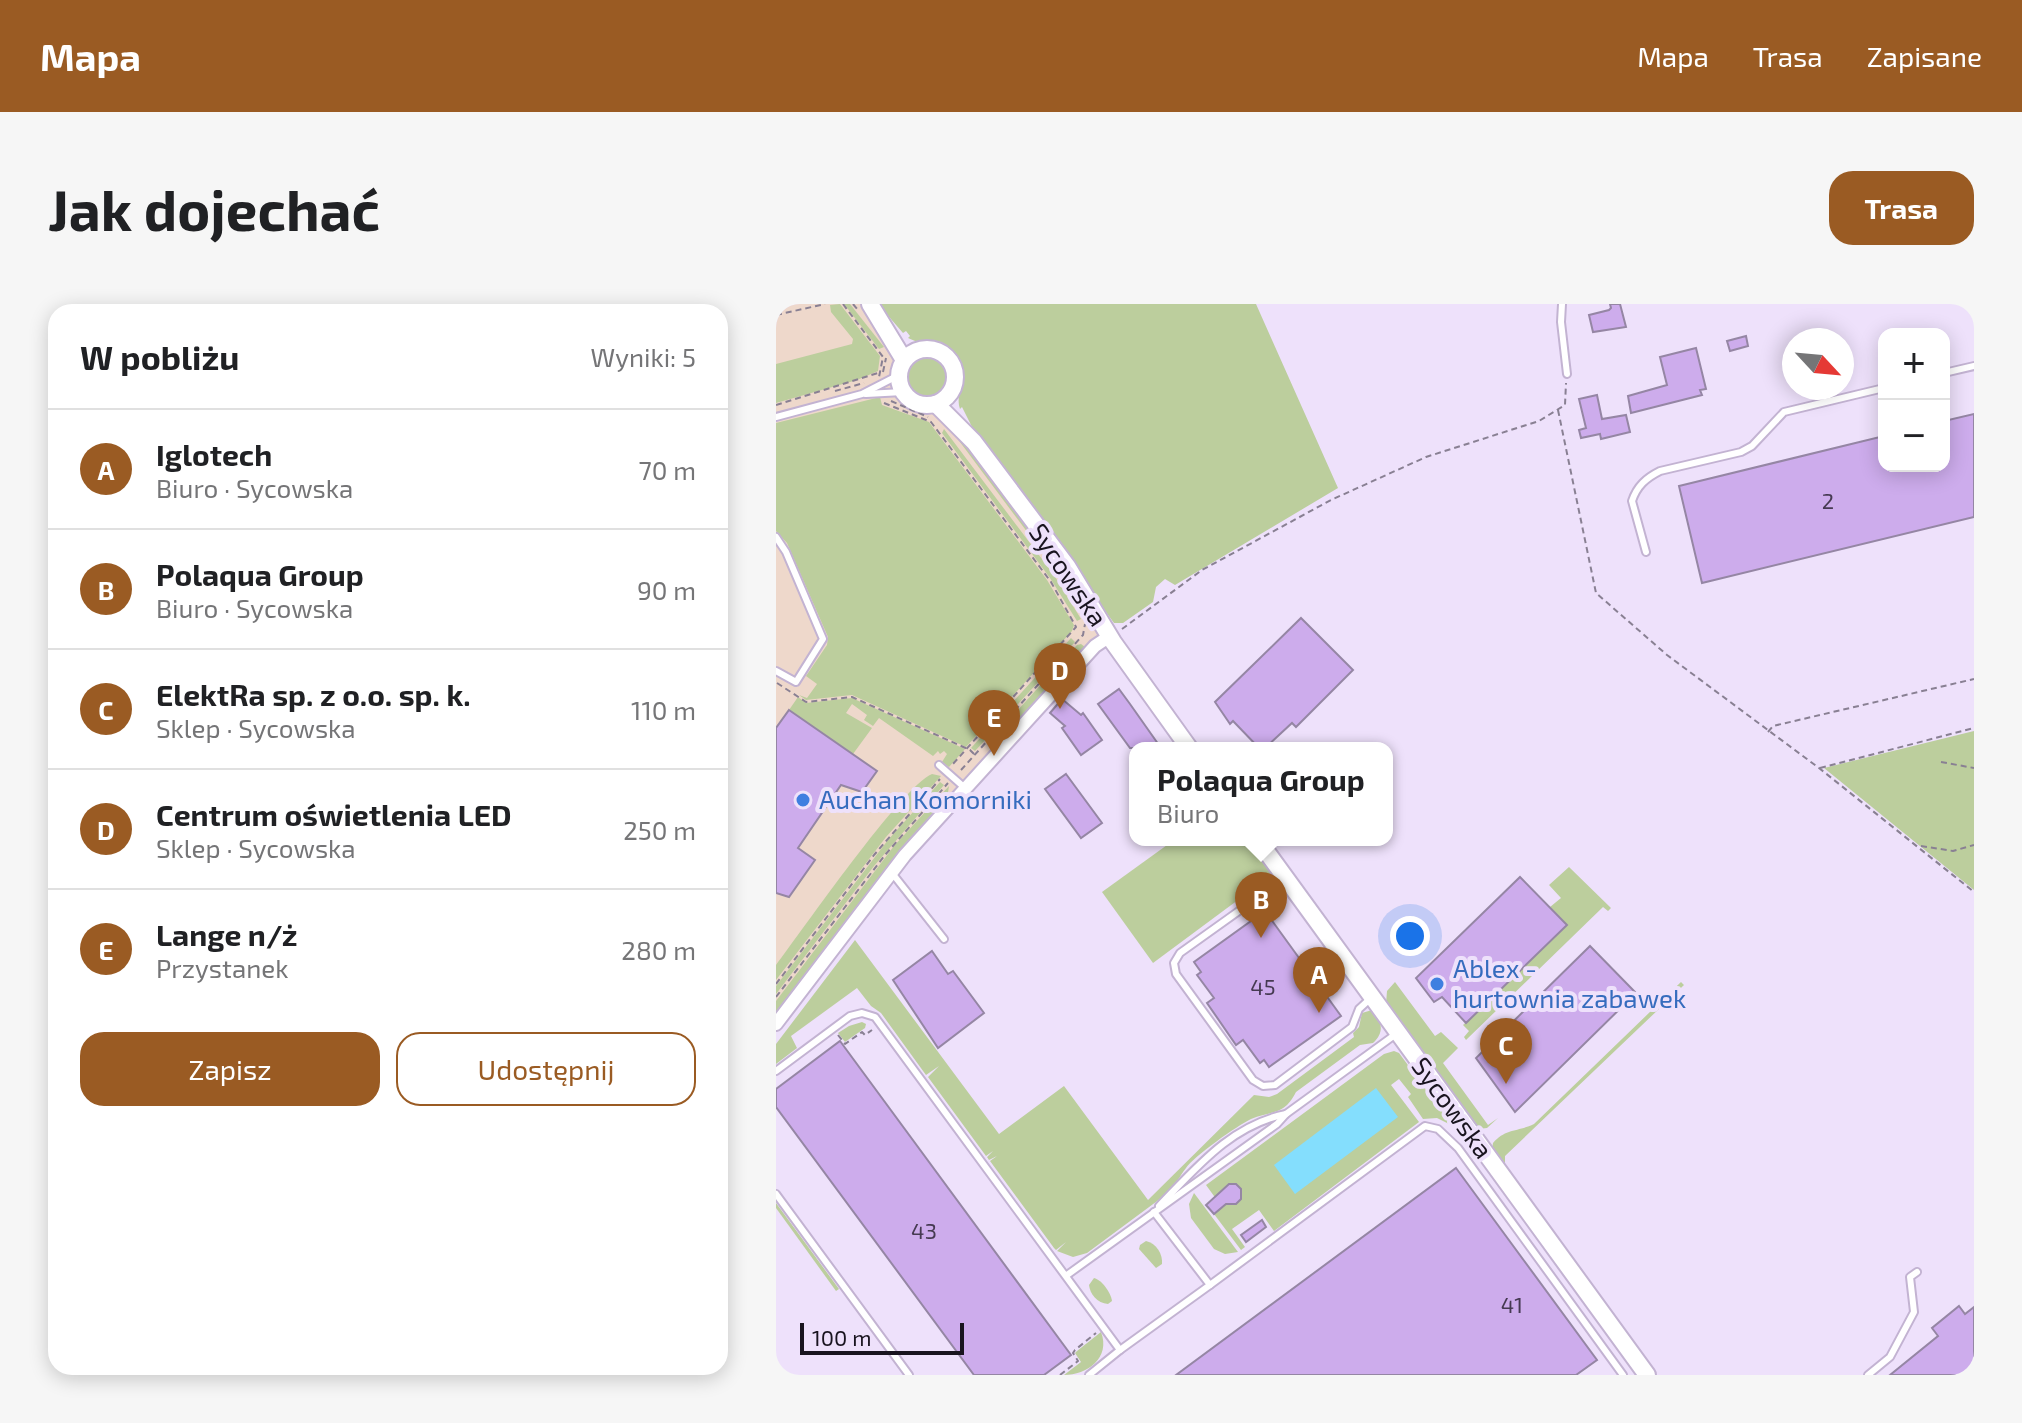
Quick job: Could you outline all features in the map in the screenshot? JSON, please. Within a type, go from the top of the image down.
[{"type":"street","points":[[866,310],[881,318],[891,372],[891,393],[917,404],[936,404],[950,394],[955,381],[950,360],[932,349],[891,372]]},
{"type":"street","name":"Sycowska","points":[[950,394],[974,442]]},
{"type":"street","name":"Sycowska","points":[[936,404],[974,442],[1067,566],[1110,636],[1185,742]]},
{"type":"street","points":[[776,1024],[891,872],[1091,649],[1110,636]]},
{"type":"street","name":"Sycowska","points":[[1262,846],[1647,1375]]},
{"type":"lane","points":[[1562,304],[1567,374]]},
{"type":"lane","points":[[1950,372],[1974,366]]},
{"type":"lane","points":[[862,394],[891,372]]},
{"type":"lane","points":[[1646,552],[1632,501],[1640,485],[1651,476],[1660,471],[1741,452],[1752,446],[1784,412],[1878,389]]},
{"type":"lane","points":[[776,417],[862,394],[891,393]]},
{"type":"lane","points":[[776,537],[786,552],[823,639],[797,681],[792,682],[776,671]]},
{"type":"lane","points":[[939,765],[965,788]]},
{"type":"lane","points":[[891,872],[944,939]]},
{"type":"lane","points":[[1285,878],[1180,953],[1174,963],[1176,974],[1253,1080],[1263,1086],[1275,1085],[1352,1027],[1359,1009],[1372,998]]},
{"type":"lane","points":[[776,1071],[850,1016],[862,1013],[875,1017],[1120,1350]]},
{"type":"lane","points":[[1067,1275],[1277,1124],[1286,1114],[1398,1032]]},
{"type":"lane","points":[[1154,1212],[1201,1161],[1243,1129],[1286,1114]]},
{"type":"lane","points":[[1089,1375],[1425,1126],[1438,1129],[1458,1148],[1623,1375]]},
{"type":"lane","points":[[776,1194],[909,1375]]},
{"type":"lane","points":[[1154,1212],[1210,1285]]},
{"type":"lane","points":[[1868,1375],[1890,1357],[1914,1312],[1910,1277],[1917,1272]]},
{"type":"path","points":[[776,315],[825,304]]},
{"type":"path","points":[[843,304],[891,372]]},
{"type":"path","points":[[853,304],[866,310]]},
{"type":"path","points":[[888,350],[891,372]]},
{"type":"path","points":[[776,406],[891,372]]},
{"type":"path","points":[[1110,636],[1136,621],[1202,570],[1331,500],[1426,457],[1539,421],[1565,405],[1567,374]]},
{"type":"path","points":[[891,393],[892,403],[942,422]]},
{"type":"path","points":[[776,984],[874,855],[1076,627],[1051,582],[931,422],[885,404],[891,393]]},
{"type":"path","points":[[1558,410],[1596,593],[1667,655],[1819,768],[1974,892]]},
{"type":"path","points":[[776,997],[892,847],[1080,639],[1085,630],[1084,621]]},
{"type":"path","points":[[1073,633],[1091,649]]},
{"type":"path","points":[[1768,732],[1773,726],[1974,679]]},
{"type":"path","points":[[776,682],[806,702],[852,697],[976,755]]},
{"type":"path","points":[[1819,768],[1974,728]]},
{"type":"path","points":[[1941,762],[1974,768]]},
{"type":"path","points":[[1919,846],[1953,851],[1974,845]]},
{"type":"path","points":[[838,1035],[845,1044],[862,1032],[865,1035],[877,1030]]},
{"type":"path","points":[[1060,1375],[1078,1361],[1073,1353],[1075,1350],[1099,1331]]},
{"type":"shaded area","points":[[776,304],[870,304],[904,360],[899,375],[903,393],[917,404],[936,404],[1110,636],[905,855],[776,1024]]},
{"type":"green space","points":[[840,304],[880,356],[878,371],[776,403],[776,364],[852,344],[853,339],[831,312],[830,305]]},
{"type":"green space","points":[[844,304],[850,304],[884,347],[879,349]]},
{"type":"green space","points":[[878,304],[1256,304],[1338,488],[1175,585],[1165,579],[1156,587],[1153,602],[1123,623],[1114,623],[974,431],[962,407],[960,409],[962,376],[956,357],[942,348],[908,338],[910,336],[906,331],[903,333]]},
{"type":"green space","points":[[928,357],[943,363],[949,378],[943,393],[928,399],[913,393],[907,378],[913,363]]},
{"type":"green space","points":[[880,397],[882,405],[929,422],[1047,580],[1074,625],[1072,631],[966,747],[852,695],[806,700],[799,695],[807,698],[817,684],[806,676],[827,645],[828,637],[787,543],[776,531],[776,423]]},
{"type":"green space","points":[[951,424],[1061,568],[1090,616],[1085,618],[1057,572],[948,426]]},
{"type":"green space","points":[[944,429],[1054,575],[1081,619],[1077,621],[1050,578],[942,433]]},
{"type":"green space","points":[[1071,638],[1075,642],[975,751],[971,748]]},
{"type":"green space","points":[[1077,645],[1085,647],[1019,720],[987,744]]},
{"type":"green space","points":[[798,697],[806,703],[852,698],[965,749],[949,767],[942,762],[947,754],[944,751],[940,754],[938,751],[933,756],[879,718],[873,726],[864,720],[867,715],[852,704],[846,713],[872,728],[853,754],[789,710]]},
{"type":"green space","points":[[1974,731],[1974,890],[1824,768]]},
{"type":"green space","points":[[932,774],[941,776],[886,837],[776,980],[776,965],[852,861],[899,804]]},
{"type":"green space","points":[[940,782],[944,785],[874,866],[776,994],[776,986],[888,840]]},
{"type":"green space","points":[[949,786],[947,799],[883,872],[776,1013],[776,1001],[894,846]]},
{"type":"green space","points":[[1166,846],[1247,846],[1273,874],[1153,963],[1102,892]]},
{"type":"green space","points":[[1569,867],[1611,908],[1608,911],[1603,907],[1466,1040],[1464,1037],[1469,1031],[1463,1025],[1567,925],[1550,907],[1561,898],[1549,885]]},
{"type":"green space","points":[[855,940],[999,1134],[1064,1086],[1148,1200],[1254,1095],[1269,1097],[1277,1094],[1354,1037],[1362,1013],[1372,1010],[1380,1022],[1381,1031],[1373,1043],[1360,1045],[1296,1092],[1282,1109],[1251,1119],[1216,1142],[1190,1163],[1168,1193],[1087,1253],[1073,1257],[1057,1251],[1066,1242],[1056,1250],[1054,1248],[990,1161],[997,1156],[989,1160],[987,1157],[993,1151],[986,1156],[928,1077],[939,1066],[926,1075],[881,1013],[857,988],[791,1036],[797,1048],[776,1064],[776,1044]]},
{"type":"green space","points":[[1395,982],[1435,1036],[1441,1032],[1458,1048],[1443,1063],[1488,1125],[1498,1118],[1487,1128],[1478,1129],[1386,1004],[1387,991]]},
{"type":"green space","points":[[1681,982],[1684,985],[1505,1156],[1511,1176],[1492,1149],[1493,1143],[1507,1133],[1534,1124]]},
{"type":"green space","points":[[862,1022],[866,1024],[865,1028],[845,1042],[838,1033],[849,1026]]},
{"type":"green space","points":[[1399,1053],[1453,1126],[1437,1118],[1423,1119],[1408,1097],[1411,1094],[1399,1079],[1391,1085],[1419,1122],[1274,1231],[1259,1210],[1232,1229],[1245,1247],[1241,1250],[1214,1214],[1222,1207],[1206,1185],[1384,1054]]},
{"type":"green space","points":[[1194,1193],[1238,1252],[1225,1254],[1214,1249],[1191,1218],[1189,1204]]},
{"type":"green space","points":[[776,1203],[839,1289],[836,1291],[776,1208]]},
{"type":"green space","points":[[1146,1241],[1160,1253],[1162,1264],[1156,1268],[1139,1249]]},
{"type":"green space","points":[[1094,1278],[1108,1291],[1112,1301],[1108,1304],[1097,1300],[1091,1292],[1089,1285]]},
{"type":"green space","points":[[1101,1332],[1103,1350],[1095,1363],[1081,1372],[1064,1375],[1081,1362],[1075,1353]]},
{"type":"water","points":[[1376,1088],[1398,1117],[1295,1194],[1274,1165]]},
{"type":"building","points":[[1610,304],[1620,304],[1626,327],[1593,332],[1589,315],[1609,310]]},
{"type":"building","points":[[1746,336],[1748,346],[1730,351],[1727,341]]},
{"type":"building","points":[[1696,348],[1706,389],[1700,390],[1702,395],[1631,413],[1628,396],[1667,385],[1660,357]]},
{"type":"building","points":[[1597,395],[1602,419],[1626,415],[1630,432],[1601,439],[1600,434],[1581,438],[1579,430],[1586,428],[1579,399]]},
{"type":"building","points":[[1974,414],[1974,517],[1702,583],[1679,486],[1878,437],[1878,472],[1950,472],[1950,420]]},
{"type":"building","points":[[1301,618],[1353,670],[1296,727],[1292,723],[1271,742],[1253,742],[1233,721],[1230,724],[1215,702]]},
{"type":"building","points":[[1119,689],[1157,742],[1129,742],[1129,747],[1098,704]]},
{"type":"building","points":[[1062,699],[1081,715],[1083,713],[1102,740],[1081,755],[1062,728],[1065,726],[1050,713]]},
{"type":"building","name":"Auchan Komorniki","points":[[789,710],[877,771],[862,792],[841,785],[798,848],[815,860],[789,897],[776,893],[776,728]]},
{"type":"building","points":[[1066,774],[1102,823],[1081,838],[1045,789]]},
{"type":"building","points":[[1520,877],[1567,925],[1466,1023],[1442,997],[1434,1002],[1416,978]]},
{"type":"building","points":[[1265,911],[1341,1016],[1269,1067],[1264,1060],[1260,1063],[1243,1040],[1236,1045],[1207,1003],[1214,998],[1197,975],[1201,972],[1194,962]]},
{"type":"building","points":[[1590,946],[1636,993],[1515,1112],[1476,1058]]},
{"type":"building","points":[[932,951],[948,974],[953,971],[984,1013],[938,1048],[893,980]]},
{"type":"building","points":[[840,1041],[1071,1355],[1044,1375],[974,1375],[776,1107],[776,1089]]},
{"type":"building","points":[[1456,1168],[1597,1360],[1576,1375],[1176,1375]]},
{"type":"building","points":[[1229,1184],[1236,1184],[1241,1189],[1241,1199],[1236,1204],[1226,1204],[1214,1214],[1206,1205]]},
{"type":"building","points":[[1262,1220],[1266,1227],[1246,1242],[1241,1235]]},
{"type":"building","points":[[1959,1306],[1965,1314],[1974,1307],[1974,1375],[1890,1375],[1938,1336],[1932,1328]]},
{"type":"place","name":"Centrum oświetlenia LED","points":[[1060,709]]},
{"type":"place","name":"Lange n/ż","points":[[994,756]]},
{"type":"place","name":"Auchan Komorniki","points":[[803,800]]},
{"type":"place","name":"Polaqua Group","points":[[1261,938]]},
{"type":"place","name":"Ablex - hurtownia zabawek","points":[[1437,984]]},
{"type":"place","name":"Iglotech","points":[[1319,1013]]},
{"type":"place","name":"ElektRa sp. z o.o. sp. k.","points":[[1506,1084]]}]
